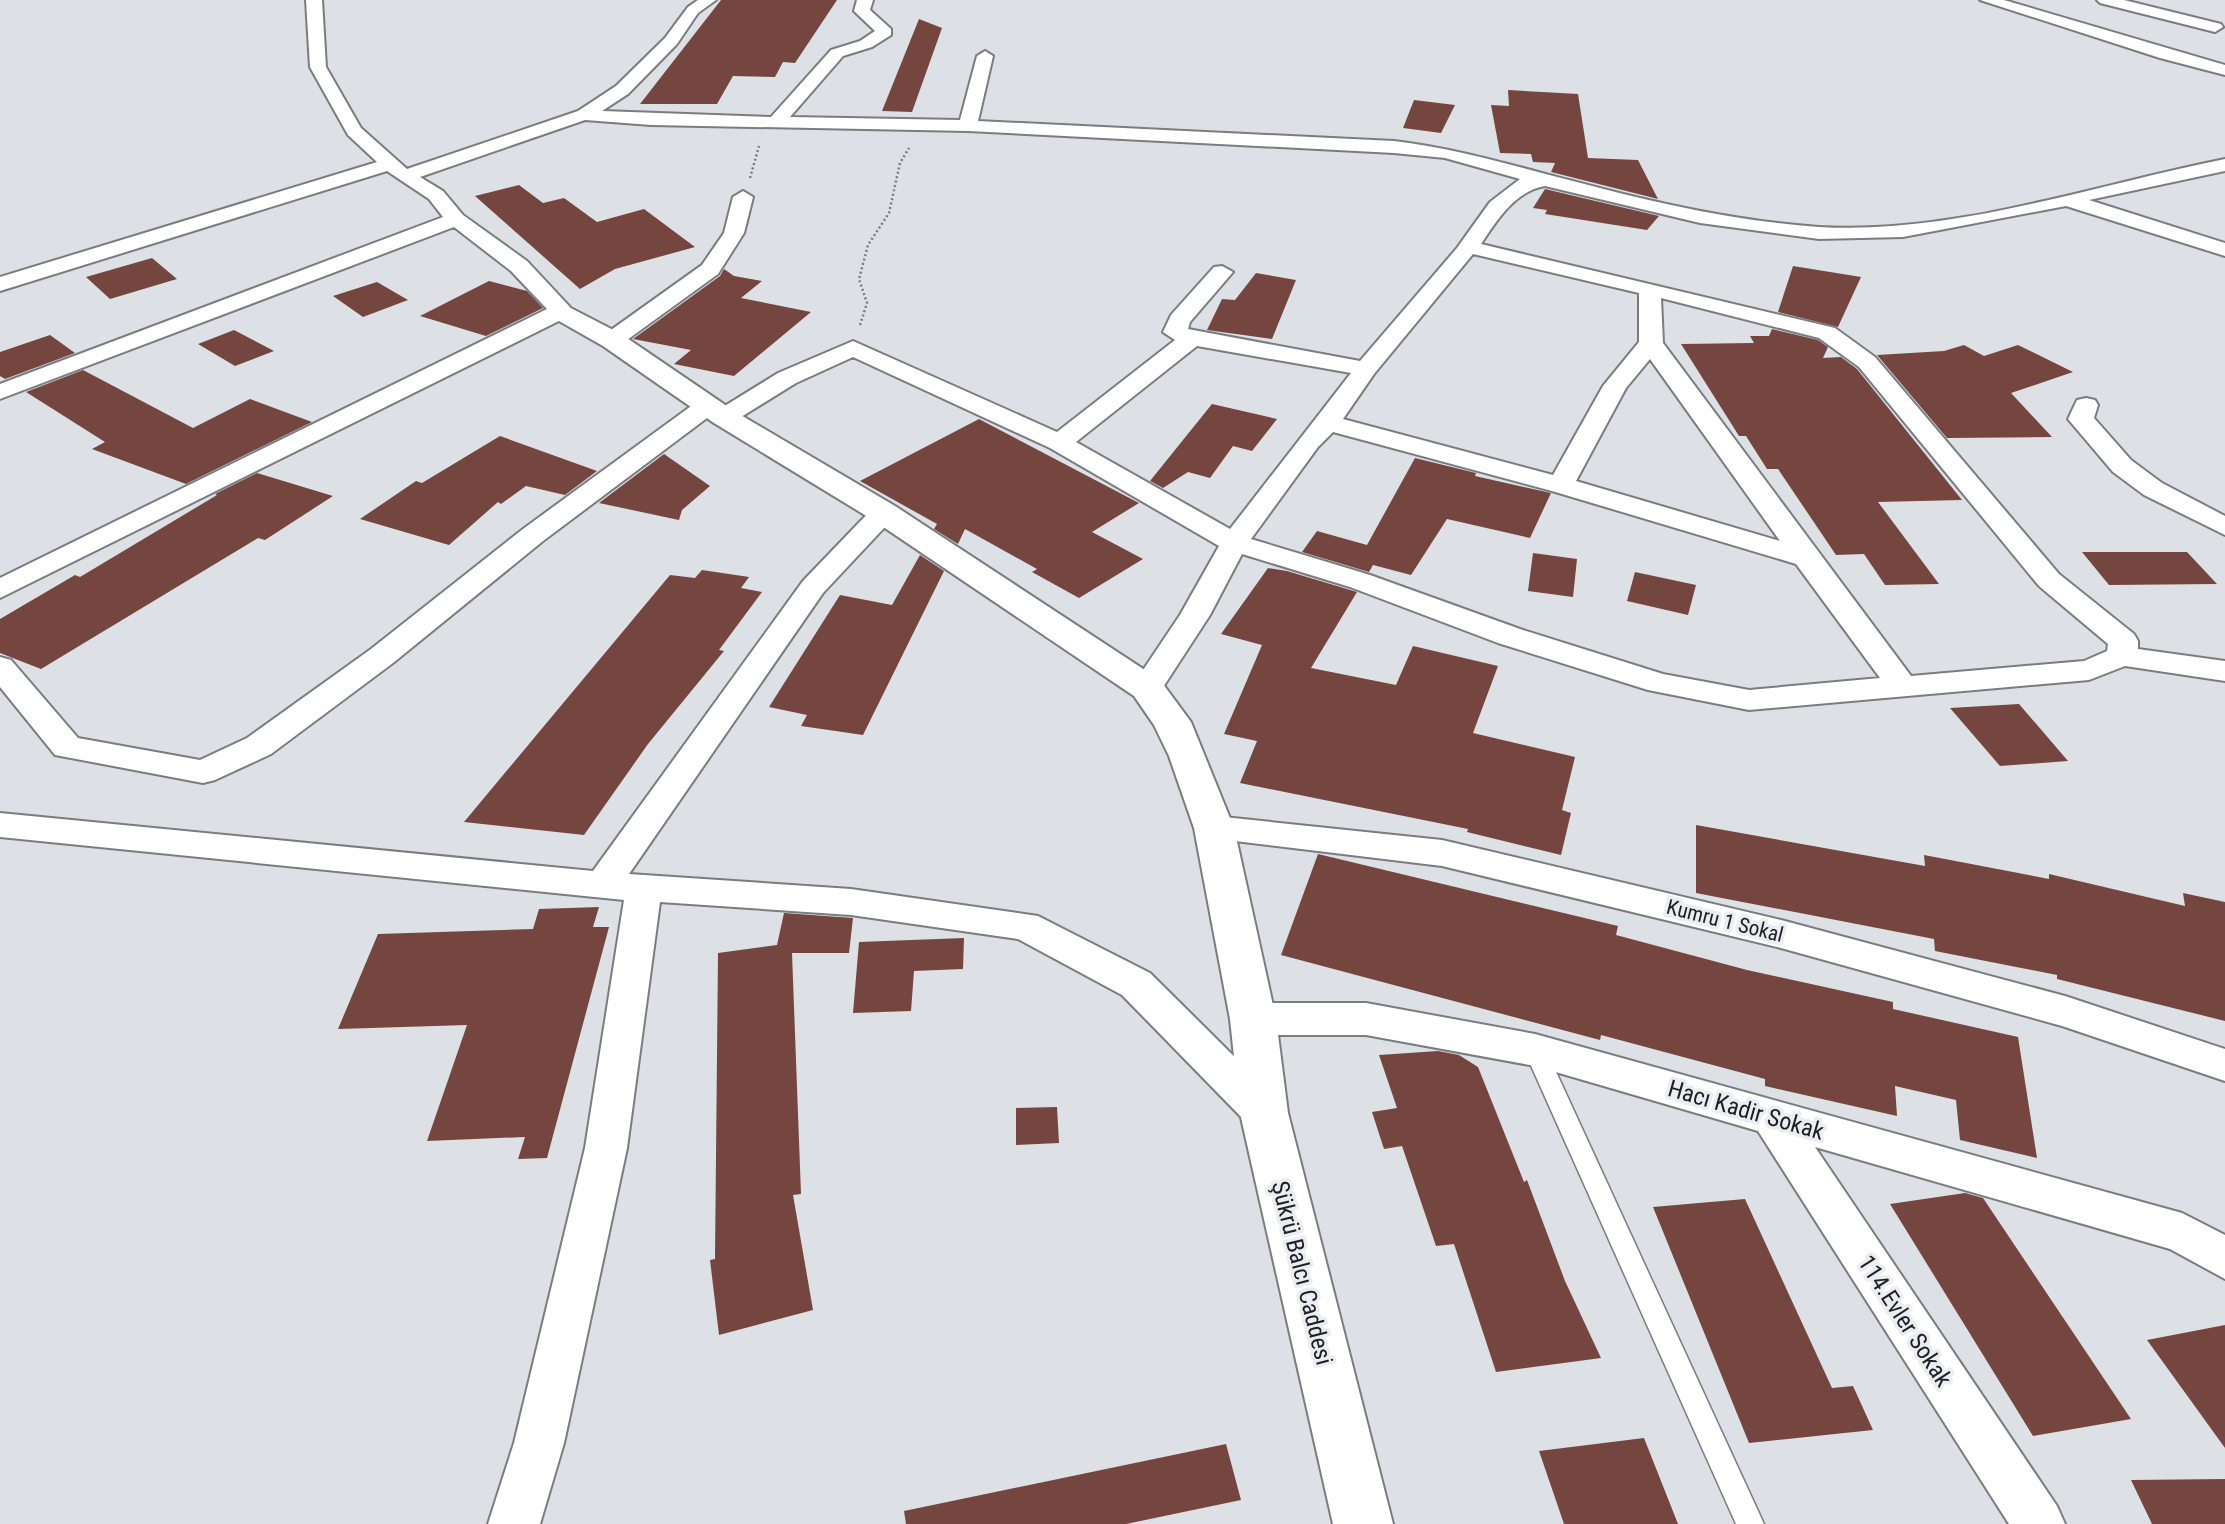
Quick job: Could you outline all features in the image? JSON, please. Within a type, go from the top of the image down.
[{"type":"street","points":[[314,0],[318,67],[354,131],[398,170],[436,195],[456,219],[519,266],[562,311],[612,340],[716,411],[884,513],[1147,688],[1195,615],[1234,543],[1309,442],[1328,423],[1366,369],[1468,247],[1497,206],[1527,183],[1545,180]]},
{"type":"street","points":[[0,284],[583,115],[622,90],[671,41],[693,10],[708,0]]},
{"type":"street","points":[[776,122],[837,53],[866,44],[885,32],[862,11],[865,0]]},
{"type":"street","points":[[1988,0],[2166,55],[2225,70]]},
{"type":"street","points":[[2105,0],[2215,27]]},
{"type":"street","points":[[2165,15],[2201,4]]},
{"type":"street","points":[[968,126],[985,56]]},
{"type":"street","points":[[583,115],[651,120],[968,126],[1394,147],[1446,153],[1653,209],[1787,231],[1860,234],[1915,230],[2070,200],[2225,165]]},
{"type":"street","points":[[2202,169],[2225,176]]},
{"type":"street","points":[[612,340],[710,268],[734,233],[743,197]]},
{"type":"street","points":[[2070,200],[2225,250]]},
{"type":"street","points":[[0,392],[456,219]]},
{"type":"street","points":[[1468,247],[1828,333],[1867,362],[2049,580],[2123,641],[2122,656]]},
{"type":"street","points":[[1222,272],[1179,320],[1175,332],[1192,338],[1366,369]]},
{"type":"street","points":[[1650,289],[1651,343],[1902,686]]},
{"type":"street","points":[[0,589],[562,311]]},
{"type":"street","points":[[1059,443],[1192,338]]},
{"type":"street","points":[[1561,485],[1615,386],[1651,343]]},
{"type":"street","points":[[0,667],[67,747],[203,772],[259,746],[349,681],[533,535],[716,411],[853,348],[1059,443],[1178,508],[1234,543],[1360,581],[1509,636],[1660,682],[1749,700],[2089,670],[2122,656],[2225,671]]},
{"type":"street","points":[[2086,405],[2081,419],[2122,466],[2153,489],[2225,527]]},
{"type":"street","points":[[1328,423],[1561,485],[1806,558]]},
{"type":"street","points":[[601,885],[813,587],[884,513]]},
{"type":"street","name":"Şükrü Balcı Caddesi","points":[[1147,688],[1172,722],[1183,744],[1214,828],[1253,1020],[1264,1113],[1363,1524]]},
{"type":"street","points":[[0,825],[601,885],[851,902],[1025,926],[1136,984],[1264,1113]]},
{"type":"street","name":"Kumru 1 Sokal","points":[[1214,828],[1456,856],[1781,934],[2065,1011],[2225,1065]]},
{"type":"street","points":[[514,1524],[540,1443],[606,1148],[645,888]]},
{"type":"street","name":"Hacı Kadir Sokak","points":[[1253,1020],[1366,1019],[1535,1050],[2182,1233],[2225,1259]]},
{"type":"street","name":"114.Evler Sokak","points":[[1772,1117],[2039,1524]]},
{"type":"lane","points":[[1535,1050],[1750,1524]]},
{"type":"path","points":[[743,197],[760,142],[776,122]]},
{"type":"path","points":[[853,348],[867,303],[859,279],[868,244],[889,213],[900,163],[921,126]]},
{"type":"building","points":[[721,0],[837,0],[795,63],[783,62],[775,77],[733,76],[717,104],[640,104]]},
{"type":"building","points":[[919,19],[942,28],[912,112],[882,111]]},
{"type":"building","points":[[1508,90],[1578,94],[1588,158],[1638,160],[1658,199],[1551,172],[1555,163],[1533,162],[1531,154],[1500,153],[1491,105],[1509,106]]},
{"type":"building","points":[[1414,100],[1455,105],[1441,133],[1403,128]]},
{"type":"building","points":[[519,185],[543,203],[564,198],[597,222],[644,209],[695,247],[615,269],[580,289],[475,196]]},
{"type":"building","points":[[1545,189],[1659,216],[1647,230],[1545,214],[1547,210],[1533,208]]},
{"type":"building","points":[[152,258],[177,279],[110,299],[86,277]]},
{"type":"building","points":[[1793,266],[1861,277],[1838,327],[1778,312]]},
{"type":"building","points":[[724,269],[734,276],[762,281],[741,298],[811,312],[734,376],[674,364],[691,350],[633,339],[720,276]]},
{"type":"building","points":[[1256,273],[1296,280],[1272,339],[1207,330],[1222,299],[1235,300]]},
{"type":"building","points":[[489,281],[527,291],[543,308],[486,336],[420,316]]},
{"type":"building","points":[[377,282],[408,300],[363,317],[333,296]]},
{"type":"building","points":[[1772,329],[1818,340],[1828,347],[1823,358],[1841,357],[1857,369],[1962,500],[1878,502],[1939,584],[1885,585],[1864,554],[1836,555],[1778,469],[1767,469],[1746,436],[1739,436],[1681,344],[1754,343],[1750,336],[1769,336]]},
{"type":"building","points":[[234,330],[274,351],[235,366],[198,344]]},
{"type":"building","points":[[50,335],[75,353],[5,379],[0,376],[0,352]]},
{"type":"building","points":[[1964,345],[1984,356],[2018,345],[2073,372],[2011,393],[2052,437],[1947,438],[1877,355],[1944,351]]},
{"type":"building","points":[[83,370],[193,428],[250,399],[312,422],[186,484],[92,449],[105,442],[26,392]]},
{"type":"building","points":[[1212,404],[1277,419],[1252,451],[1233,446],[1210,478],[1188,472],[1163,488],[1150,481]]},
{"type":"building","points":[[979,419],[1139,503],[1092,532],[1143,559],[1079,598],[1032,572],[1037,569],[965,529],[958,544],[934,529],[937,524],[860,481]]},
{"type":"building","points":[[500,436],[597,471],[565,495],[526,486],[501,504],[498,502],[449,545],[360,519],[416,481],[422,483]]},
{"type":"building","points":[[664,454],[710,486],[682,510],[679,520],[599,503]]},
{"type":"building","points":[[1415,458],[1476,473],[1475,476],[1551,493],[1530,538],[1447,519],[1411,575],[1373,565],[1369,572],[1302,552],[1317,531],[1367,545]]},
{"type":"building","points":[[257,473],[333,496],[265,540],[258,538],[41,669],[0,653],[0,619],[75,575],[80,577],[217,495],[215,494]]},
{"type":"building","points":[[2082,552],[2187,552],[2217,584],[2109,585]]},
{"type":"building","points":[[1533,553],[1577,559],[1573,597],[1528,591]]},
{"type":"building","points":[[920,555],[944,571],[863,735],[801,726],[807,715],[769,707],[840,595],[892,605]]},
{"type":"building","points":[[1268,568],[1357,592],[1311,668],[1396,685],[1413,646],[1498,666],[1473,733],[1575,757],[1562,810],[1571,813],[1561,855],[1467,832],[1468,829],[1240,783],[1257,741],[1224,734],[1262,645],[1221,634]]},
{"type":"building","points":[[702,570],[749,577],[741,588],[762,592],[719,650],[724,651],[648,744],[584,835],[464,822],[670,575],[695,578]]},
{"type":"building","points":[[1635,572],[1696,585],[1688,615],[1627,601]]},
{"type":"building","points":[[2019,704],[2068,761],[2000,766],[1950,708]]},
{"type":"building","points":[[1696,825],[1925,866],[1924,855],[2049,879],[2049,874],[2185,906],[2183,893],[2225,902],[2225,1021],[2057,979],[2057,975],[1935,951],[1934,939],[1696,893]]},
{"type":"building","points":[[1318,854],[1618,926],[1616,935],[1747,970],[1893,1002],[1893,1009],[2018,1037],[2037,1158],[1960,1140],[1956,1100],[1895,1086],[1897,1116],[1765,1086],[1765,1079],[1601,1035],[1600,1040],[1281,955]]},
{"type":"building","points":[[599,907],[593,927],[609,927],[547,1158],[518,1159],[525,1137],[427,1141],[467,1025],[338,1029],[378,934],[533,929],[539,909]]},
{"type":"building","points":[[784,913],[853,918],[849,953],[792,953],[801,1194],[793,1195],[813,1310],[719,1335],[710,1260],[715,1259],[718,953],[777,945]]},
{"type":"building","points":[[964,938],[963,969],[914,971],[911,1011],[853,1013],[859,942]]},
{"type":"building","points":[[1438,1051],[1459,1055],[1478,1067],[1524,1182],[1527,1180],[1565,1281],[1601,1358],[1496,1372],[1454,1244],[1436,1246],[1402,1146],[1384,1149],[1372,1112],[1397,1108],[1379,1055]]},
{"type":"building","points":[[1057,1107],[1059,1143],[1016,1145],[1016,1108]]},
{"type":"building","points":[[1965,1193],[1983,1198],[2131,1419],[2033,1436],[1890,1204]]},
{"type":"building","points":[[1745,1199],[1832,1388],[1853,1386],[1873,1430],[1749,1443],[1653,1207]]},
{"type":"building","points":[[2225,1325],[2225,1448],[2147,1340]]},
{"type":"building","points":[[1644,1438],[1678,1524],[1564,1524],[1539,1451]]},
{"type":"building","points":[[1226,1444],[1241,1500],[1126,1524],[906,1524],[904,1511]]},
{"type":"building","points":[[2225,1479],[2225,1524],[2152,1524],[2131,1480]]}]
